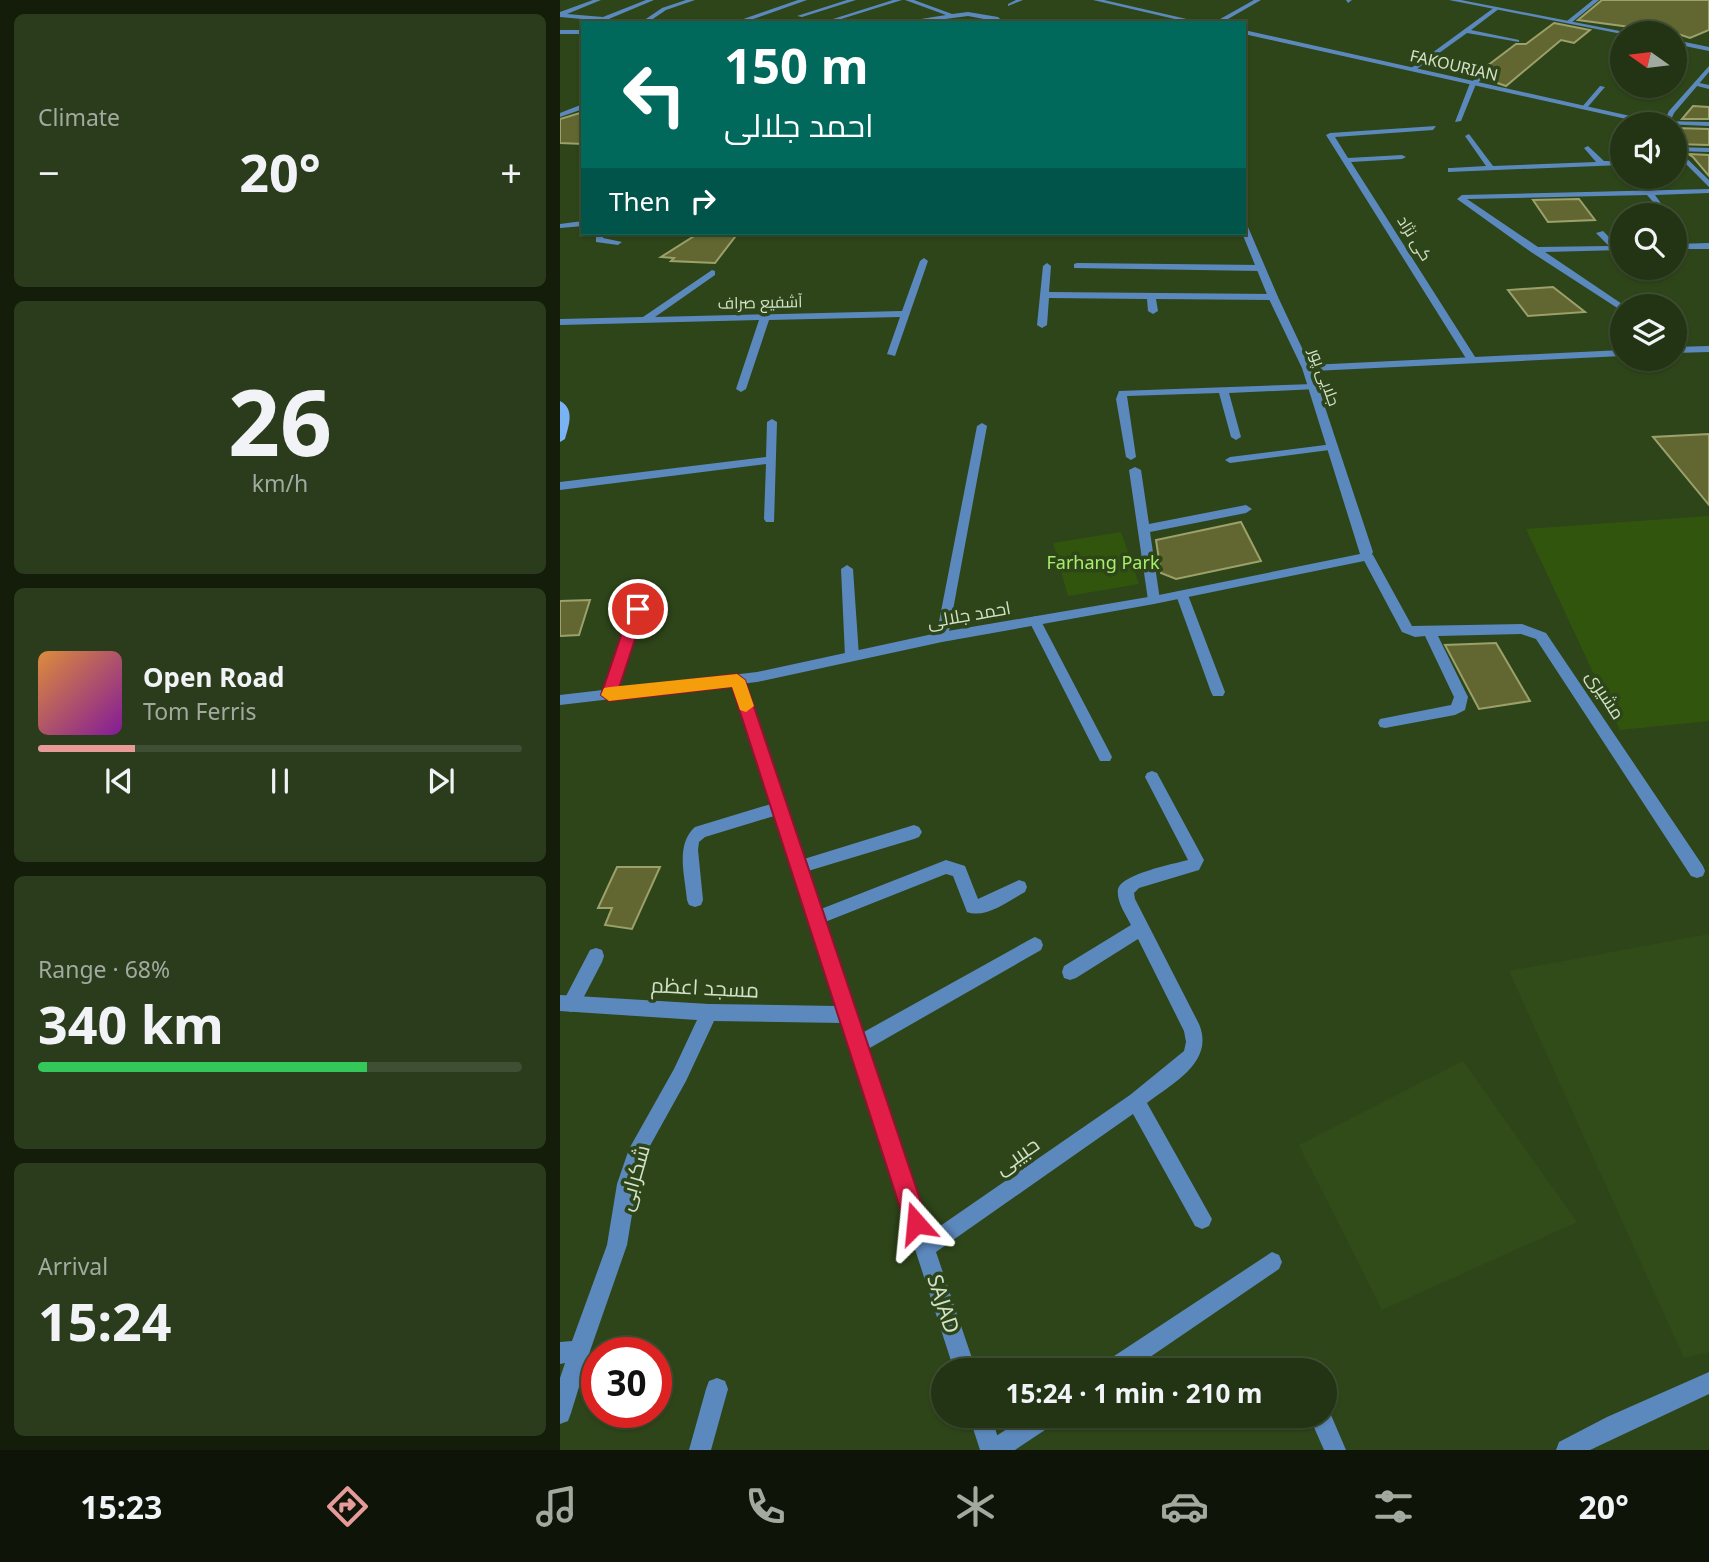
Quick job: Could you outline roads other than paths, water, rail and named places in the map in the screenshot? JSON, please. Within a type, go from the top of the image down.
[{"type":"main road","points":[[560,404],[566,418],[560,439]]},
{"type":"street","points":[[560,15],[598,0]]},
{"type":"street","points":[[560,15],[600,19],[651,0]]},
{"type":"street","points":[[646,21],[664,9],[692,0]]},
{"type":"street","points":[[741,21],[804,0]]},
{"type":"street","points":[[800,16],[853,0]]},
{"type":"street","points":[[836,19],[899,0]]},
{"type":"street","points":[[908,0],[952,15]]},
{"type":"street","points":[[1010,5],[1020,0]]},
{"type":"street","points":[[1096,0],[1192,21]]},
{"type":"street","points":[[1220,21],[1258,0]]},
{"type":"street","points":[[1452,0],[1610,30]]},
{"type":"street","points":[[1569,22],[1596,0]]},
{"type":"street","points":[[968,7],[976,15]]},
{"type":"street","points":[[1412,70],[1497,8]]},
{"type":"street","points":[[912,21],[952,15],[976,15],[1000,21]]},
{"type":"street","points":[[1466,31],[1517,41]]},
{"type":"street","points":[[560,32],[581,32]]},
{"type":"street","name":"FAKOURIAN","points":[[1246,32],[1610,114]]},
{"type":"street","points":[[1687,44],[1709,49]]},
{"type":"street","points":[[1674,112],[1709,68]]},
{"type":"street","points":[[1457,121],[1474,83],[1490,70]]},
{"type":"street","points":[[1695,84],[1709,87]]},
{"type":"street","points":[[1584,108],[1602,87]]},
{"type":"street","points":[[560,115],[581,107]]},
{"type":"street","points":[[1687,123],[1709,124]]},
{"type":"street","name":"کی نژاد","points":[[1433,128],[1331,134],[1472,360]]},
{"type":"street","points":[[1469,136],[1491,168]]},
{"type":"street","points":[[1588,148],[1602,164]]},
{"type":"street","points":[[1687,149],[1709,150]]},
{"type":"street","points":[[1347,160],[1402,157]]},
{"type":"street","points":[[1687,163],[1708,185]]},
{"type":"street","points":[[1451,170],[1610,164]]},
{"type":"street","points":[[1610,300],[1461,200],[1462,197],[1648,192],[1708,185]]},
{"type":"street","points":[[1648,192],[1656,203]]},
{"type":"street","points":[[560,226],[581,223]]},
{"type":"street","name":"جلایی پور","points":[[1246,233],[1307,368],[1365,548]]},
{"type":"street","points":[[1600,233],[1610,241]]},
{"type":"street","points":[[600,235],[599,240],[618,242]]},
{"type":"street","points":[[1687,247],[1709,246]]},
{"type":"street","points":[[1534,250],[1610,248]]},
{"type":"street","points":[[892,354],[903,314],[924,261]]},
{"type":"street","points":[[1042,325],[1047,266]]},
{"type":"street","points":[[1077,266],[1261,268]]},
{"type":"street","points":[[644,320],[712,273]]},
{"type":"street","points":[[1045,295],[1273,297]]},
{"type":"street","points":[[1151,296],[1153,311]]},
{"type":"street","name":"آشفیع صراف","points":[[560,322],[903,314]]},
{"type":"street","points":[[741,389],[765,317]]},
{"type":"street","points":[[1687,350],[1709,349]]},
{"type":"street","points":[[1307,368],[1610,354]]},
{"type":"street","points":[[1131,457],[1121,398],[1123,393],[1312,387]]},
{"type":"street","points":[[1223,388],[1236,437]]},
{"type":"street","points":[[770,519],[772,422]]},
{"type":"street","points":[[942,637],[982,426]]},
{"type":"street","points":[[1230,460],[1333,447]]},
{"type":"street","points":[[560,486],[770,460]]},
{"type":"street","points":[[1135,470],[1154,600]]},
{"type":"street","points":[[1144,528],[1246,509]]},
{"type":"street","name":"احمد جلالی","points":[[560,700],[737,680],[942,637],[1182,595],[1365,548]]},
{"type":"street","name":"مشیری","points":[[1365,548],[1407,629],[1430,633],[1522,629],[1541,636],[1698,872]]},
{"type":"street","points":[[846,569],[852,656]]},
{"type":"street","points":[[609,695],[645,587]]},
{"type":"street","points":[[1182,595],[1218,692]]},
{"type":"street","points":[[1035,621],[1105,757]]},
{"type":"street","points":[[1385,723],[1455,710],[1460,706],[1461,697],[1430,633]]},
{"type":"street","name":"SAJAD","points":[[737,680],[961,1358]]},
{"type":"street","name":"حبیبی","points":[[925,1248],[1136,1101],[1191,1056],[1195,1042],[1193,1030],[1127,900],[1126,890],[1134,883],[1193,865],[1196,860],[1152,777]]},
{"type":"street","points":[[695,900],[690,850],[692,839],[700,832],[780,808]]},
{"type":"street","points":[[799,867],[914,832]]},
{"type":"street","points":[[816,918],[943,868],[953,867],[959,871],[974,907],[984,906],[1019,887]]},
{"type":"street","points":[[1070,972],[1141,928]]},
{"type":"street","points":[[858,1045],[1035,944]]},
{"type":"street","points":[[565,1004],[596,956]]},
{"type":"street","name":"مسجد اعظم","points":[[565,1004],[709,1012],[848,1015]]},
{"type":"street","name":"شکرابی","points":[[560,1413],[569,1352],[617,1245],[627,1184],[638,1149],[680,1075],[709,1012]]},
{"type":"street","points":[[1136,1101],[1202,1219]]},
{"type":"street","points":[[1131,1358],[1272,1262]]},
{"type":"street","points":[[1567,1450],[1615,1425],[1709,1383]]},
{"type":"street","points":[[700,1450],[717,1389]]},
{"type":"street","points":[[985,1428],[993,1450],[1027,1428]]},
{"type":"street","points":[[1326,1428],[1335,1450]]},
{"type":"park label","name":"Farhang Park","points":[[1103,563]]}]
